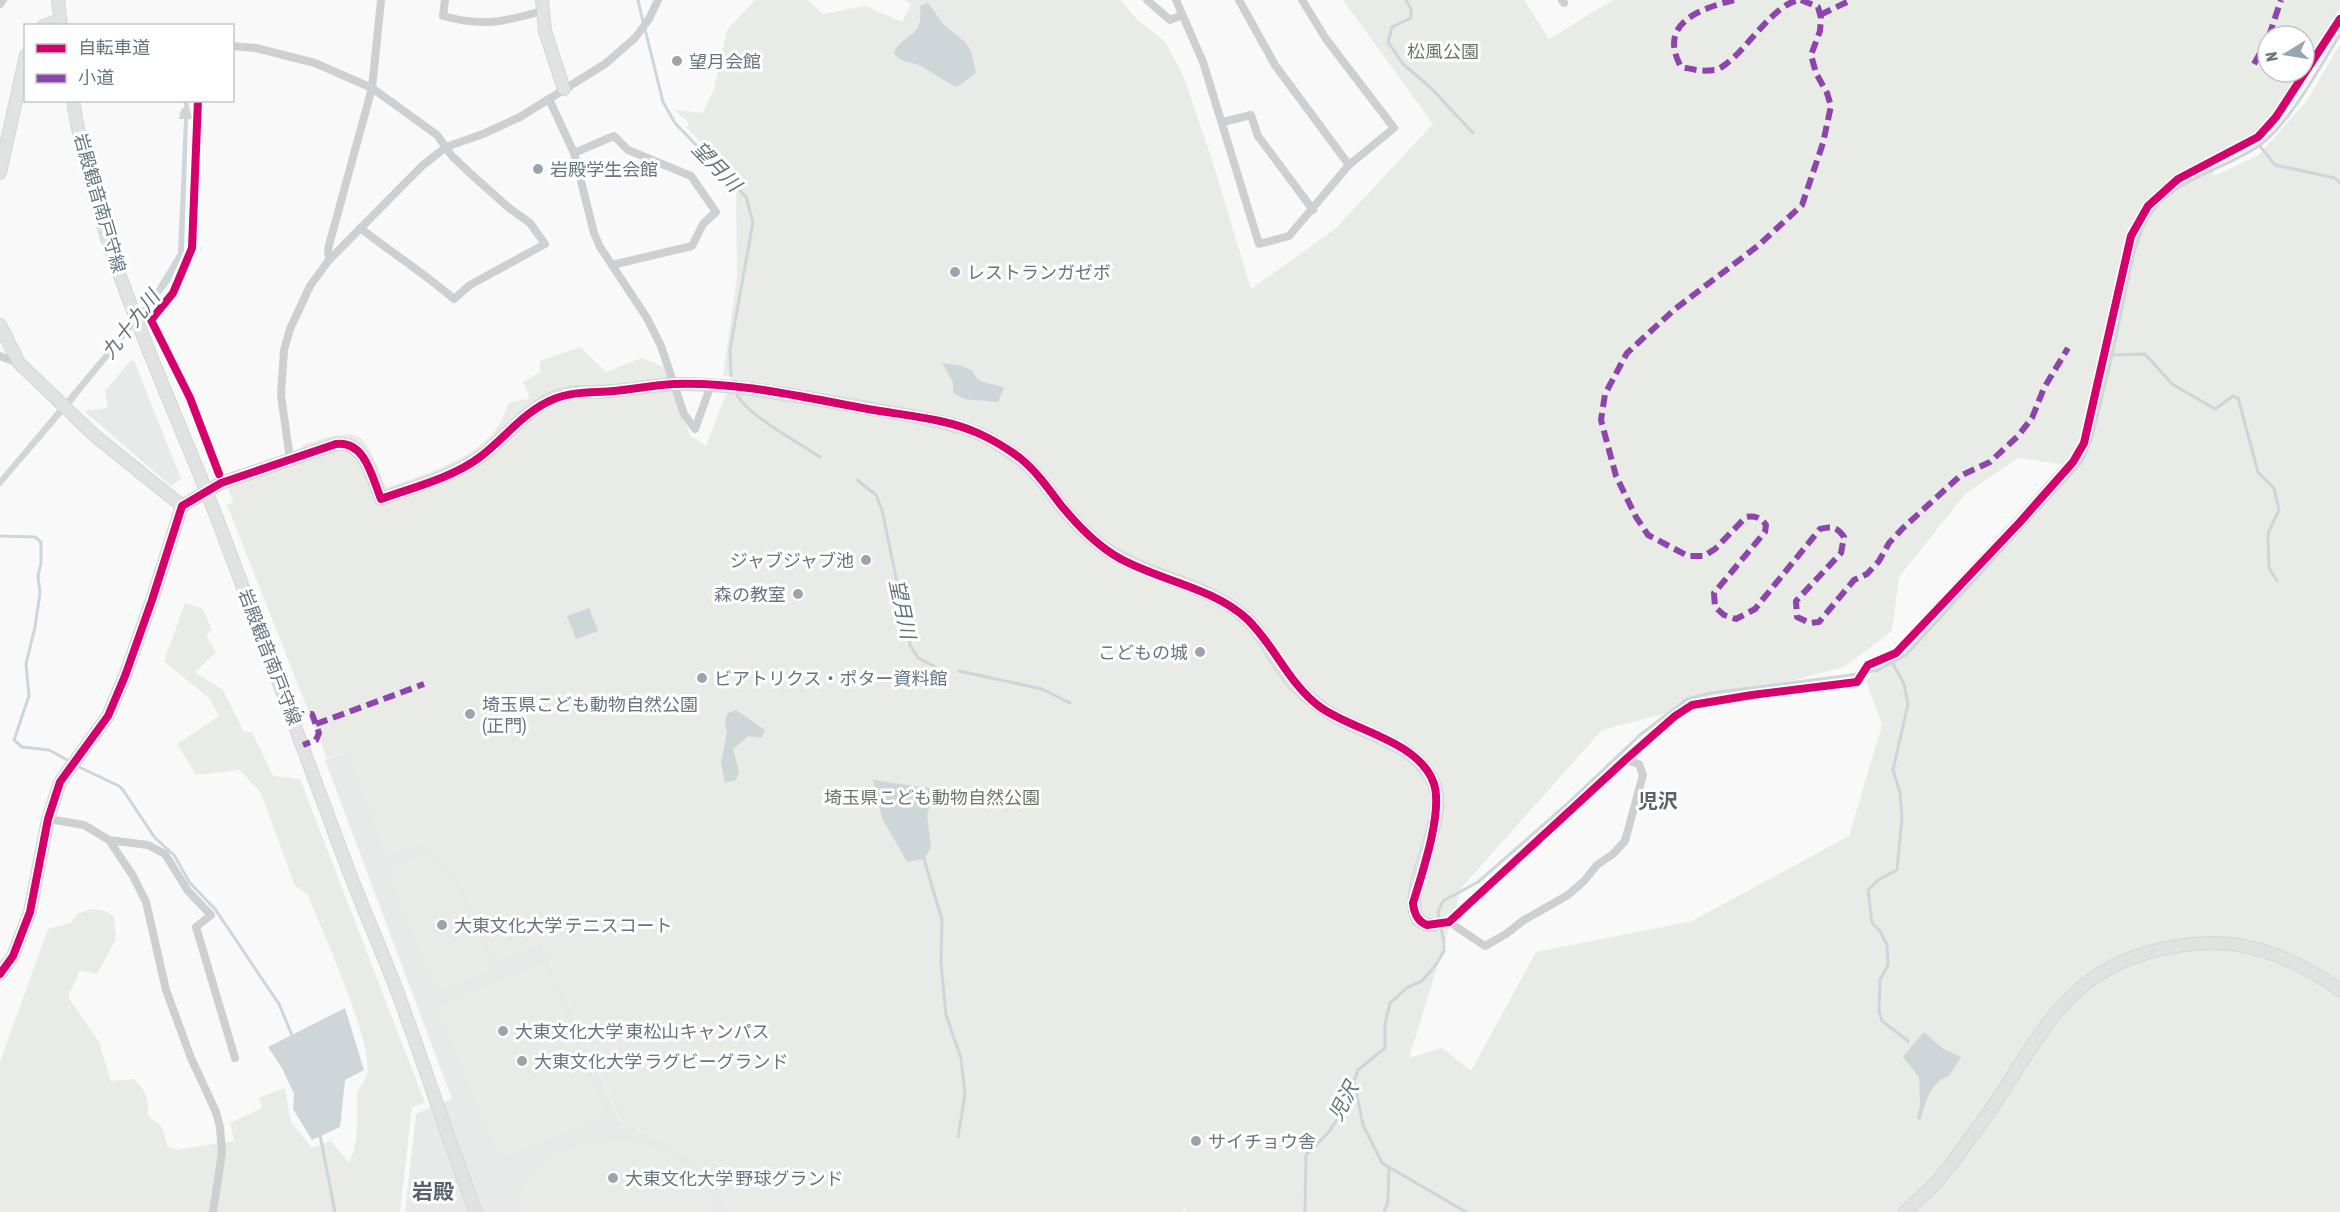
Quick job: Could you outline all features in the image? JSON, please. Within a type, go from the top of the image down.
[{"type":"street","points":[[0,4],[3,0]]},
{"type":"street","points":[[58,0],[60,23]]},
{"type":"street","points":[[329,260],[328,249],[372,88],[381,0]]},
{"type":"street","points":[[445,0],[443,16],[476,24],[505,21],[542,6],[551,53],[564,88]]},
{"type":"street","points":[[290,459],[280,395],[285,350],[290,329],[310,286],[329,260],[422,166],[446,147],[483,134],[520,117],[605,64],[635,38],[650,19],[658,0]]},
{"type":"street","points":[[1148,0],[1170,20],[1182,15]]},
{"type":"street","points":[[1176,0],[1203,62],[1259,244],[1289,236],[1349,165],[1394,128],[1326,39],[1302,0]]},
{"type":"street","points":[[1239,0],[1275,65],[1349,165]]},
{"type":"street","points":[[0,974],[13,956],[30,912],[48,819],[60,782],[108,716],[152,600],[182,506],[221,483],[336,444],[345,443],[353,446],[362,455],[381,499],[440,478],[478,458],[534,408],[569,393],[609,392],[674,384],[711,385],[798,396],[923,418],[978,433],[1020,458],[1090,537],[1120,559],[1190,587],[1246,618],[1268,644],[1292,682],[1319,707],[1404,749],[1419,761],[1436,787],[1436,814],[1413,903],[1418,920],[1427,926],[1442,923],[1675,716],[1692,705],[1857,682],[1868,665],[1896,653],[2073,462],[2084,443],[2131,236],[2148,206],[2178,178],[2258,137],[2276,117],[2340,19]]},
{"type":"street","points":[[234,46],[256,48],[315,63],[372,88],[437,135],[452,156],[489,191],[530,223],[545,244],[470,285],[454,298],[427,275],[398,257],[360,228]]},
{"type":"street","points":[[0,173],[24,64]]},
{"type":"street","points":[[549,99],[574,153],[594,233],[600,248],[647,318],[661,346],[684,414],[695,429],[711,385]]},
{"type":"street","name":"岩殿観音南戸守線","points":[[73,102],[87,169],[132,310],[206,490],[346,863],[400,998],[476,1212]]},
{"type":"street","points":[[1223,122],[1251,116],[1258,136],[1313,210]]},
{"type":"street","points":[[574,153],[614,136],[628,150],[691,176],[716,212],[703,224],[692,246],[612,265]]},
{"type":"street","points":[[0,325],[19,363],[94,435],[182,506]]},
{"type":"street","points":[[0,356],[19,363]]},
{"type":"street","points":[[1442,923],[1485,946],[1568,895],[1584,881],[1597,865],[1613,854],[1625,841],[1643,775],[1639,764],[1625,760]]},
{"type":"street","points":[[48,819],[84,825],[109,840],[148,845],[165,854],[188,891],[211,915],[196,927],[235,1058]]},
{"type":"street","points":[[109,840],[133,876],[146,902],[166,990],[191,1058],[216,1112],[222,1153],[213,1212]]},
{"type":"street","points":[[1905,1212],[1940,1178],[1994,1104],[2048,1021],[2089,980],[2111,966],[2161,948],[2189,944],[2249,946],[2288,958],[2316,973],[2340,990]]},
{"type":"shaded area","points":[[131,360],[135,363],[181,479],[171,486],[84,411],[108,408],[105,391]]},
{"type":"shaded area","name":"大東文化大学 東松山キャンパス","points":[[349,751],[387,854],[424,841],[460,879],[497,962],[541,942],[620,1121],[673,1146],[721,1181],[732,1212],[405,1212],[416,1114],[452,1099],[325,760]]},
{"type":"green space","name":"埼玉県こども動物自然公園","points":[[755,0],[807,0],[823,14],[866,6],[902,22],[911,4],[904,0],[1120,0],[1137,19],[1165,42],[1183,75],[1213,163],[1251,289],[1335,229],[1433,124],[1343,0],[1524,0],[1549,39],[1613,0],[2340,0],[2340,8],[2316,46],[2316,24],[2256,24],[2256,84],[2292,84],[2268,123],[2256,134],[2209,157],[2214,176],[2259,155],[2308,99],[2340,44],[2340,1212],[1184,1212],[1188,1206],[1181,1212],[725,1212],[719,1180],[673,1146],[621,1121],[541,942],[497,963],[460,879],[424,841],[387,854],[349,751],[327,758],[227,505],[233,502],[227,486],[305,457],[302,445],[339,435],[350,434],[366,443],[386,488],[441,468],[476,448],[490,436],[501,421],[508,403],[530,398],[523,382],[540,372],[540,361],[580,347],[606,372],[642,358],[664,367],[690,435],[706,446],[733,376],[723,376],[737,276],[736,178],[686,127],[690,124],[675,110],[703,113],[714,89],[727,30]],"holes":[[[2018,458],[2062,464],[1866,681],[1882,725],[1849,836],[1692,921],[1536,952],[1471,1071],[1442,1048],[1409,1058],[1462,887],[1602,730],[1844,667],[1892,631],[1899,577],[1965,494]]]},
{"type":"green space","points":[[185,603],[203,609],[212,630],[206,635],[216,652],[195,672],[223,690],[244,732],[252,732],[273,776],[300,779],[425,1103],[412,1107],[400,1212],[0,1212],[0,1062],[48,929],[70,923],[78,914],[90,909],[105,911],[114,916],[116,939],[97,974],[80,970],[68,997],[99,1042],[111,1081],[134,1079],[144,1091],[148,1116],[162,1127],[168,1147],[176,1150],[234,1141],[230,1123],[262,1108],[259,1098],[285,1088],[291,1122],[312,1148],[331,1141],[349,1163],[355,1146],[357,1093],[367,1075],[363,1038],[307,893],[295,886],[261,793],[240,770],[196,775],[177,744],[219,716],[210,699],[164,661]]},
{"type":"green space","name":"大東文化大学 テニスコート","points":[[427,854],[455,881],[493,969],[437,992],[386,869]]},
{"type":"green space","name":"大東文化大学 ラグビーグランド","points":[[544,962],[607,1115],[500,1159],[437,1007]]},
{"type":"green space","name":"大東文化大学 野球グランド","points":[[619,1140],[650,1146],[679,1161],[702,1183],[716,1212],[520,1212],[519,1198],[528,1176],[549,1158],[562,1151],[591,1143]]},
{"type":"water","points":[[928,3],[944,25],[965,42],[971,51],[976,73],[957,87],[919,65],[900,59],[894,53],[902,41],[916,30],[919,25],[920,6]]},
{"type":"water","name":"九十九川","points":[[184,102],[188,102],[192,119],[188,119],[184,251],[170,282],[73,402],[0,487],[0,478],[150,299],[178,253],[184,119],[179,119]]},
{"type":"water","points":[[942,363],[972,370],[978,379],[1004,388],[998,402],[964,399],[953,393],[953,382]]},
{"type":"water","points":[[589,608],[598,631],[576,639],[567,616]]},
{"type":"water","points":[[736,710],[765,730],[761,738],[748,736],[733,749],[739,771],[736,780],[725,783],[721,762],[727,732],[725,721],[728,713]]},
{"type":"water","points":[[873,780],[935,789],[927,815],[931,848],[924,859],[907,862],[882,818]]},
{"type":"water","points":[[345,1008],[364,1070],[345,1080],[340,1127],[312,1140],[293,1109],[294,1094],[282,1068],[268,1047]]},
{"type":"water","points":[[1924,1032],[1942,1048],[1961,1057],[1949,1076],[1933,1088],[1920,1121],[1917,1118],[1920,1105],[1919,1077],[1903,1057]]},
{"type":"waterway","name":"望月川","points":[[638,0],[643,22]]},
{"type":"waterway","points":[[1406,0],[1411,9],[1411,18],[1392,27],[1388,42],[1403,64],[1431,88],[1473,133]]},
{"type":"waterway","name":"望月川","points":[[645,29],[663,102],[675,123],[746,197],[753,222],[730,350],[731,376]]},
{"type":"waterway","name":"児沢","points":[[1865,673],[1878,670],[1906,655],[2080,464],[2093,433],[2138,240],[2154,208],[2181,186],[2245,154],[2271,135],[2304,94],[2340,34]]},
{"type":"waterway","points":[[2259,145],[2275,165],[2335,178],[2340,183]]},
{"type":"waterway","points":[[2112,355],[2145,354],[2172,384],[2215,409],[2233,396],[2238,398],[2258,472],[2274,488],[2279,510],[2268,533],[2269,568],[2277,581]]},
{"type":"waterway","name":"望月川","points":[[735,391],[740,400],[760,418],[820,457]]},
{"type":"waterway","name":"望月川","points":[[857,480],[876,495],[882,510],[910,645],[918,658],[934,666]]},
{"type":"waterway","points":[[0,536],[35,537],[41,542],[41,563],[38,576],[40,593],[26,664],[29,696],[14,740],[22,747],[49,750],[69,761]]},
{"type":"waterway","points":[[1892,662],[1904,684],[1908,704],[1893,770],[1900,793],[1902,818],[1897,870],[1878,880],[1868,890],[1872,923],[1880,931],[1887,945],[1888,965],[1880,980],[1879,1011],[1882,1021],[1908,1041]]},
{"type":"waterway","name":"望月川","points":[[959,671],[1042,689],[1070,703]]},
{"type":"waterway","name":"児沢","points":[[1444,943],[1438,912],[1443,901],[1478,882],[1567,804],[1640,735],[1687,699],[1711,693],[1859,674]]},
{"type":"waterway","points":[[75,765],[123,790],[155,838],[174,855],[190,883],[215,909],[279,1004],[292,1035]]},
{"type":"waterway","points":[[924,859],[942,920],[941,963],[946,1015],[961,1058],[965,1095],[958,1137]]},
{"type":"waterway","name":"児沢","points":[[1305,1212],[1306,1155],[1328,1133],[1341,1114],[1358,1070],[1385,1048],[1385,1024],[1390,1003],[1408,987],[1422,981],[1437,963],[1444,951],[1444,946]]},
{"type":"waterway","points":[[1354,1081],[1363,1125],[1382,1163],[1466,1212]]},
{"type":"waterway","points":[[320,1135],[335,1212]]},
{"type":"waterway","points":[[1384,1212],[1388,1202],[1389,1167]]},
{"type":"marked path","points":[[1734,0],[1696,14],[1678,29],[1674,39],[1675,52],[1681,67],[1705,71],[1720,68],[1734,57],[1780,9],[1799,0]]},
{"type":"marked path","points":[[1801,0],[1818,7],[1821,18],[1820,31],[1811,55],[1816,73],[1831,106],[1823,143],[1802,205],[1759,245],[1675,309],[1627,353],[1605,394],[1601,420],[1616,476],[1636,517],[1648,535],[1688,556],[1704,556],[1715,549],[1746,517],[1755,517],[1762,521],[1766,525],[1765,532],[1714,593],[1715,607],[1724,615],[1736,619],[1755,609],[1820,529],[1836,529],[1844,537],[1841,553],[1796,601],[1797,617],[1810,623],[1819,622],[1854,580],[1867,574],[1879,561],[1889,543],[1903,528],[1960,476],[1990,462],[2018,436],[2032,418],[2044,388],[2068,348]]},
{"type":"marked path","points":[[1820,15],[1851,0]]},
{"type":"marked path","points":[[2273,24],[2281,0]]},
{"type":"marked path","points":[[2254,64],[2256,60]]},
{"type":"marked path","points":[[316,724],[424,684]]},
{"type":"marked path","points":[[293,718],[303,714],[312,714],[319,733],[316,740],[303,745]]},
{"type":"cycle path","points":[[0,974],[13,956],[30,912],[48,819],[60,782],[108,716],[152,600],[182,506],[221,483],[336,444],[346,444],[361,454],[381,499],[457,471],[489,450],[533,410],[561,396],[674,384],[749,388],[942,421],[980,434],[1015,455],[1037,474],[1080,527],[1102,547],[1135,566],[1202,592],[1233,608],[1257,630],[1290,676],[1320,707],[1384,738],[1415,757],[1426,769],[1434,784],[1436,810],[1413,907],[1418,919],[1427,925],[1449,922],[1625,760],[1675,716],[1692,705],[1857,682],[1868,665],[1896,653],[2020,522],[2073,462],[2084,443],[2131,236],[2148,206],[2178,179],[2258,137],[2276,117],[2340,19]]},
{"type":"cycle path","points":[[198,102],[192,248],[173,293],[151,320],[190,398],[219,474]]},
{"type":"place","name":"望月会館","points":[[677,61]]},
{"type":"place","name":"岩殿学生会館","points":[[538,169]]},
{"type":"place","name":"レストランガゼボ","points":[[955,272]]},
{"type":"place","name":"ジャブジャブ池","points":[[866,560]]},
{"type":"place","name":"森の教室","points":[[798,594]]},
{"type":"place","name":"こどもの城","points":[[1200,652]]},
{"type":"place","name":"ビアトリクス・ポター資料館","points":[[702,678]]},
{"type":"place","name":"埼玉県こども動物自然公園 (正門)","points":[[470,714]]},
{"type":"place","name":"大東文化大学 テニスコート","points":[[442,925]]},
{"type":"place","name":"大東文化大学 東松山キャンパス","points":[[503,1031]]},
{"type":"place","name":"大東文化大学 ラグビーグランド","points":[[522,1061]]},
{"type":"place","name":"サイチョウ舎","points":[[1196,1141]]},
{"type":"place","name":"大東文化大学 野球グランド","points":[[613,1178]]},
{"type":"district","name":"児沢","points":[[1658,800]]},
{"type":"district","name":"岩殿","points":[[433,1191]]},
{"type":"park label","name":"松風公園","points":[[1443,51]]}]
